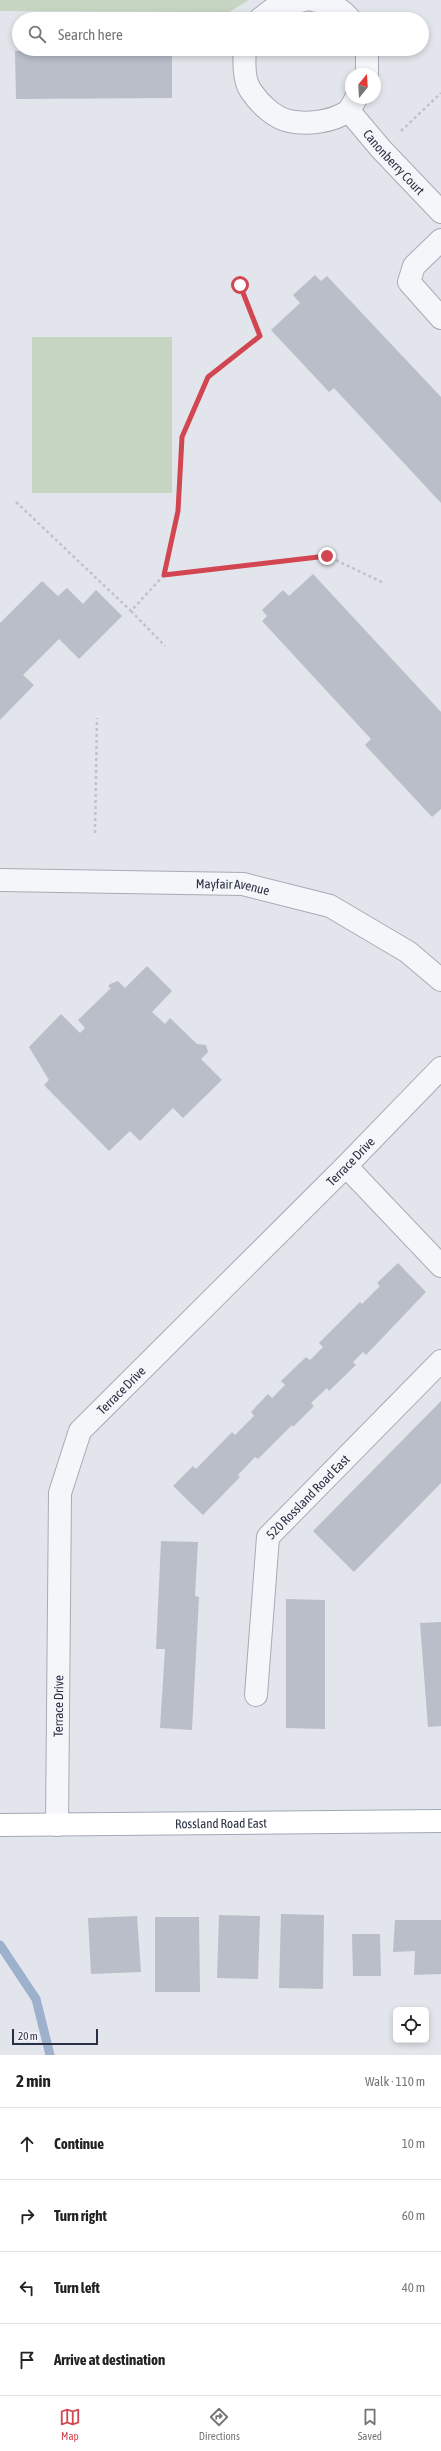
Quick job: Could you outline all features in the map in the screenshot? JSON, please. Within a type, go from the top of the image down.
[{"type":"main road","name":"Rossland Road East","points":[[0,1825],[441,1821]]},
{"type":"street","points":[[269,12],[277,6],[313,0],[327,3],[344,12]]},
{"type":"street","points":[[245,56],[244,64],[250,90],[269,111],[288,121],[310,123],[324,121],[352,104]]},
{"type":"street","points":[[367,56],[367,68]]},
{"type":"street","name":"Canonberry Court","points":[[352,104],[381,149],[441,212]]},
{"type":"street","points":[[441,240],[414,266],[409,282],[441,318]]},
{"type":"street","name":"Mayfair Avenue","points":[[0,880],[243,884],[330,906],[408,952],[441,980]]},
{"type":"street","name":"Terrace Drive","points":[[57,1825],[60,1493],[80,1431],[346,1166],[441,1068]]},
{"type":"street","points":[[346,1166],[441,1266]]},
{"type":"street","name":"520 Rossland Road East","points":[[256,1695],[268,1537],[441,1361]]},
{"type":"path","points":[[381,149],[441,93]]},
{"type":"path","points":[[131,611],[164,575],[178,511],[182,437],[208,377],[260,336],[240,285]]},
{"type":"path","points":[[16,502],[131,611],[165,646]]},
{"type":"path","points":[[164,575],[327,556],[384,583]]},
{"type":"path","points":[[95,833],[97,718]]},
{"type":"green space","points":[[0,0],[249,0],[229,12],[0,11]]},
{"type":"green space","points":[[32,337],[172,337],[172,493],[32,493]]},
{"type":"building","points":[[15,56],[172,56],[172,98],[16,99]]},
{"type":"building","points":[[315,275],[321,281],[327,276],[441,397],[441,503],[334,388],[329,392],[271,330],[300,303],[293,295]]},
{"type":"building","points":[[313,574],[441,712],[441,809],[432,817],[365,745],[371,739],[262,621],[267,616],[262,610],[283,590],[289,596]]},
{"type":"building","points":[[42,581],[58,596],[67,588],[83,604],[96,590],[122,616],[79,659],[59,639],[23,675],[34,685],[0,720],[0,623]]},
{"type":"building","points":[[147,966],[172,991],[152,1012],[165,1024],[170,1018],[197,1044],[206,1045],[208,1052],[201,1059],[222,1080],[183,1118],[173,1108],[140,1141],[130,1131],[109,1151],[44,1085],[49,1080],[29,1047],[61,1014],[80,1033],[85,1028],[78,1020],[111,988],[108,987],[110,984],[118,981],[125,988]]},
{"type":"building","points":[[398,1263],[426,1292],[366,1355],[363,1352],[353,1362],[356,1365],[329,1391],[327,1388],[311,1403],[314,1406],[293,1427],[292,1425],[258,1459],[255,1457],[238,1475],[240,1477],[203,1515],[173,1486],[193,1466],[196,1469],[232,1432],[235,1435],[254,1416],[251,1412],[268,1394],[272,1398],[285,1385],[281,1381],[306,1357],[310,1360],[323,1347],[319,1343],[360,1302],[362,1304],[380,1286],[377,1283]]},
{"type":"building","points":[[441,1401],[441,1483],[354,1572],[313,1531]]},
{"type":"building","points":[[161,1541],[198,1542],[195,1596],[199,1597],[192,1730],[160,1728],[165,1649],[156,1649]]},
{"type":"building","points":[[286,1599],[325,1600],[325,1729],[286,1728]]},
{"type":"building","points":[[441,1622],[441,1726],[428,1727],[420,1623]]},
{"type":"building","points":[[281,1914],[324,1915],[323,1989],[279,1988]]},
{"type":"building","points":[[219,1915],[260,1916],[258,1979],[217,1978]]},
{"type":"building","points":[[137,1916],[141,1972],[91,1974],[88,1918]]},
{"type":"building","points":[[155,1917],[199,1917],[200,1992],[155,1992]]},
{"type":"building","points":[[395,1920],[441,1920],[441,1974],[414,1975],[415,1951],[393,1952]]},
{"type":"building","points":[[352,1934],[380,1934],[381,1976],[353,1976]]},
{"type":"waterway","points":[[0,1945],[36,1999],[50,2055]]},
{"type":"route","points":[[240,285],[260,336],[208,377],[182,437],[178,511],[164,575],[327,556]]}]
